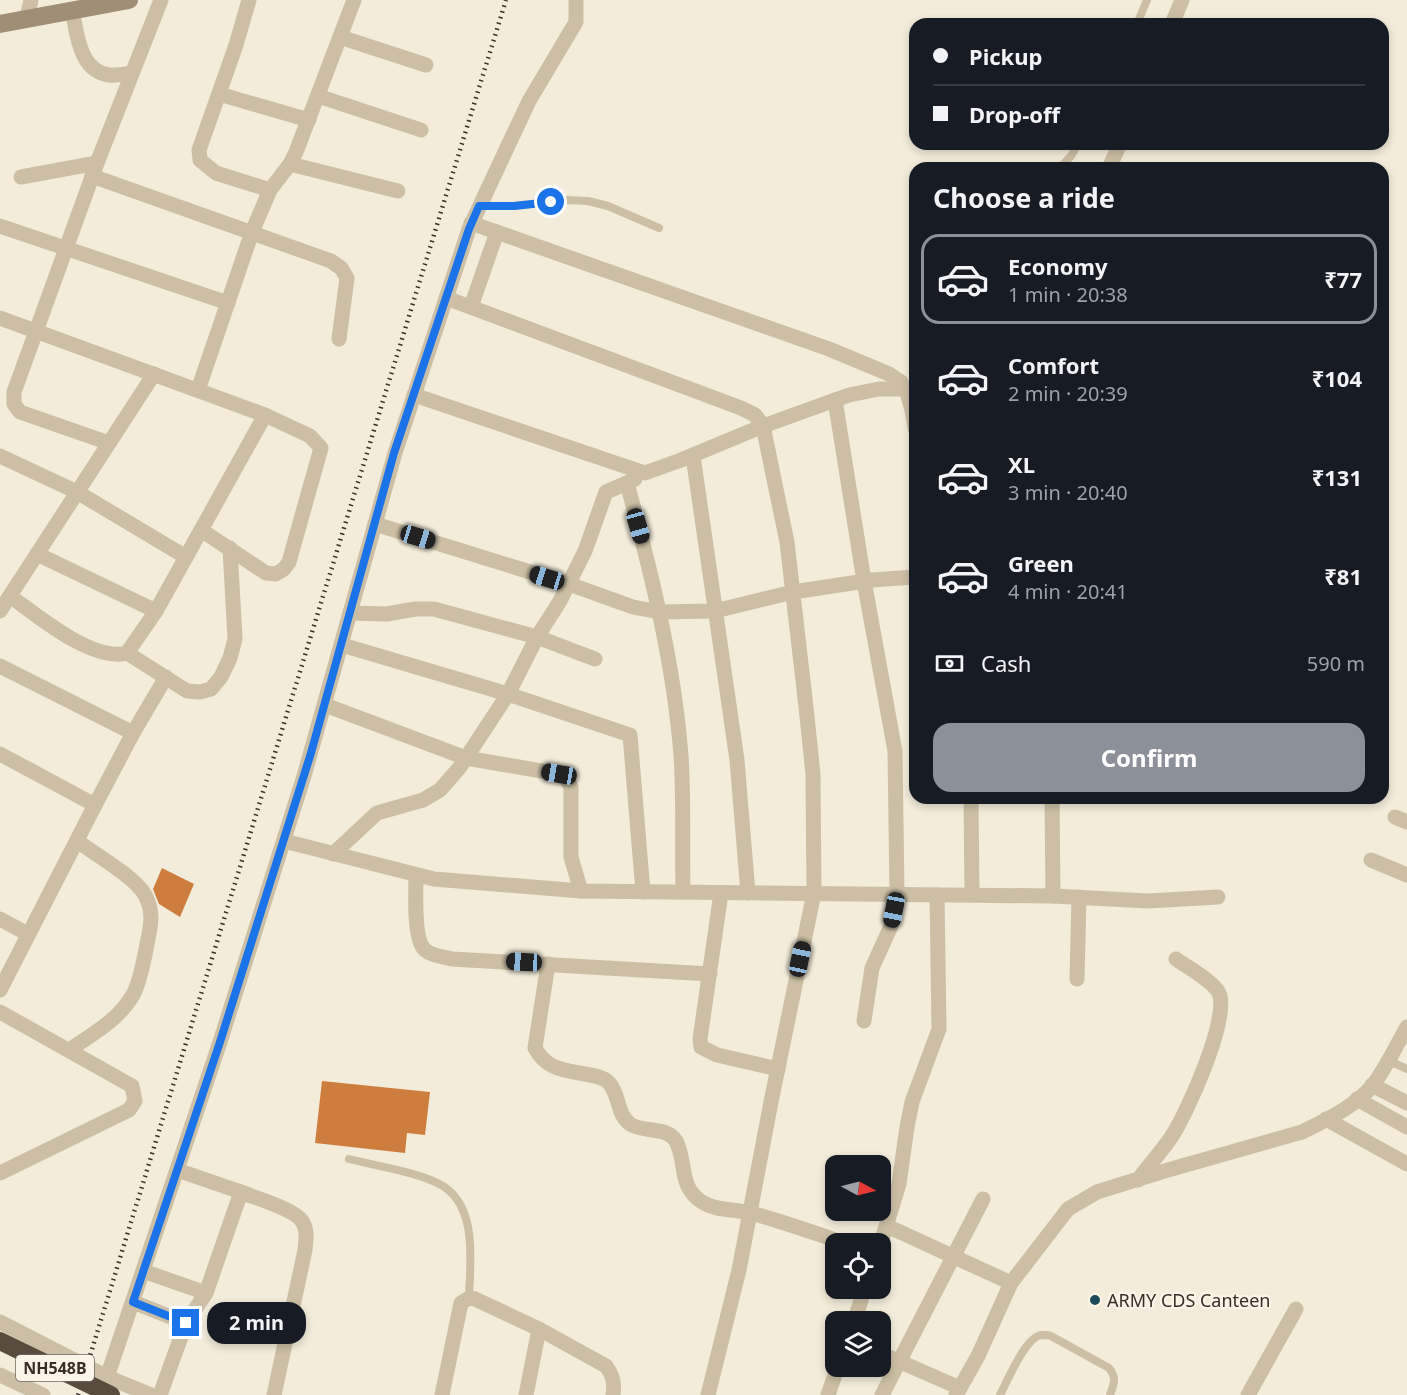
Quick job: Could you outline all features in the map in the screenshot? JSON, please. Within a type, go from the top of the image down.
[{"type":"highway","name":"NH548B","points":[[0,1341],[111,1395]]},
{"type":"main road","points":[[0,24],[125,0]]},
{"type":"street","points":[[27,18],[31,0]]},
{"type":"street","points":[[109,443],[20,412],[14,404],[14,392],[94,170],[161,0]]},
{"type":"street","points":[[249,0],[199,150],[200,160],[216,173],[270,190]]},
{"type":"street","points":[[198,390],[252,232],[270,190],[290,164],[354,0]]},
{"type":"street","points":[[101,1395],[284,841],[325,705],[394,453],[471,223],[529,101],[576,22],[576,0]]},
{"type":"street","points":[[1174,18],[1182,0]]},
{"type":"street","points":[[72,10],[83,56],[90,66],[97,72],[109,75],[132,74]]},
{"type":"street","points":[[340,37],[426,65]]},
{"type":"street","points":[[219,94],[309,120]]},
{"type":"street","points":[[318,96],[421,130]]},
{"type":"street","points":[[290,164],[398,191]]},
{"type":"street","points":[[21,177],[94,170],[331,261],[341,268],[347,279],[339,339]]},
{"type":"street","points":[[471,223],[829,349],[889,374],[909,388]]},
{"type":"street","points":[[0,226],[228,303]]},
{"type":"street","points":[[471,307],[497,232]]},
{"type":"street","points":[[446,298],[741,408],[755,415],[763,426],[787,542],[813,774],[814,893],[739,1270],[708,1395]]},
{"type":"street","points":[[0,318],[265,415],[310,436],[321,448],[289,562],[284,569],[276,574],[266,573],[201,530]]},
{"type":"street","points":[[0,611],[154,374]]},
{"type":"street","points":[[333,854],[377,813],[423,800],[440,790],[466,758],[508,694],[537,637],[569,584],[585,551],[606,492],[645,473],[836,400],[879,389],[909,389]]},
{"type":"street","points":[[414,395],[645,473]]},
{"type":"street","points":[[836,400],[864,581],[896,751],[897,894],[891,926],[872,968],[864,1021]]},
{"type":"street","points":[[10,596],[90,649],[107,655],[117,656],[127,653],[156,611],[265,415]]},
{"type":"street","points":[[0,456],[78,492],[186,557]]},
{"type":"street","points":[[693,456],[737,760],[748,893]]},
{"type":"street","points":[[627,483],[644,547],[674,698],[681,756],[683,892]]},
{"type":"street","points":[[375,524],[569,584],[633,607],[658,612],[715,611],[793,592],[864,581],[909,577]]},
{"type":"street","points":[[127,653],[187,691],[200,692],[211,689],[221,677],[230,658],[235,639],[230,548]]},
{"type":"street","points":[[37,554],[156,611]]},
{"type":"street","points":[[350,613],[387,614],[415,609],[434,609],[537,637],[595,659]]},
{"type":"street","points":[[342,645],[508,694],[630,735],[643,892]]},
{"type":"street","points":[[0,666],[133,733]]},
{"type":"street","points":[[0,990],[133,733],[166,677]]},
{"type":"street","points":[[325,705],[466,758],[559,774],[566,778],[571,787],[571,857],[581,891]]},
{"type":"street","points":[[0,754],[95,805]]},
{"type":"street","points":[[971,804],[972,895]]},
{"type":"street","points":[[1052,804],[1053,896]]},
{"type":"street","points":[[69,1050],[119,1013],[134,992],[143,964],[152,912],[145,895],[137,884],[77,841]]},
{"type":"street","points":[[284,841],[434,879],[581,891],[1053,896],[1148,901],[1218,897]]},
{"type":"street","points":[[1371,860],[1407,875]]},
{"type":"street","points":[[416,875],[418,939],[424,950],[436,956],[452,959],[710,974]]},
{"type":"street","points":[[721,892],[700,1039],[701,1047],[717,1055],[778,1069]]},
{"type":"street","points":[[885,1233],[899,1184],[912,1102],[939,1029],[937,895]]},
{"type":"street","points":[[1077,979],[1079,897]]},
{"type":"street","points":[[0,919],[28,934]]},
{"type":"street","points":[[1138,1179],[1172,1136],[1200,1079],[1219,1025],[1221,1004],[1219,993],[1211,984],[1176,959]]},
{"type":"street","points":[[548,964],[535,1048],[540,1058],[548,1065],[604,1078],[616,1092],[623,1116],[628,1123],[637,1128],[666,1133],[676,1142],[685,1180],[694,1197],[705,1204],[750,1213],[825,1237]]},
{"type":"street","points":[[0,1012],[132,1086],[135,1101],[129,1110],[0,1173]]},
{"type":"street","points":[[891,1357],[958,1392],[978,1356],[1011,1283],[1068,1209],[1097,1192],[1302,1132],[1357,1099],[1372,1085],[1407,1028]]},
{"type":"street","points":[[1372,1085],[1407,1103]]},
{"type":"street","points":[[1357,1099],[1407,1126]]},
{"type":"street","points":[[1326,1119],[1407,1164]]},
{"type":"street","points":[[177,1170],[241,1192],[302,1220],[307,1232],[305,1250],[274,1395]]},
{"type":"street","points":[[160,1395],[186,1323],[206,1293],[241,1192]]},
{"type":"street","points":[[882,1395],[983,1199]]},
{"type":"street","points":[[887,1226],[1011,1283]]},
{"type":"street","points":[[143,1271],[206,1293]]},
{"type":"street","points":[[442,1395],[461,1303],[469,1298],[539,1329],[606,1366],[612,1373],[615,1386],[613,1395]]},
{"type":"street","points":[[133,1302],[186,1323]]},
{"type":"street","points":[[1248,1395],[1296,1309]]},
{"type":"street","points":[[0,1322],[107,1377],[151,1395]]},
{"type":"street","points":[[526,1395],[539,1329]]},
{"type":"street","points":[[0,1375],[43,1395]]},
{"type":"street","points":[[828,1395],[834,1377]]},
{"type":"lane","points":[[1140,18],[1147,0]]},
{"type":"lane","points":[[1066,162],[1074,150]]},
{"type":"lane","points":[[479,206],[514,206],[566,200],[588,201],[608,206],[659,228]]},
{"type":"lane","points":[[1387,1060],[1407,1069]]},
{"type":"lane","points":[[349,1159],[427,1178],[444,1187],[456,1198],[465,1217],[469,1240],[469,1298]]},
{"type":"lane","points":[[1000,1395],[1027,1345],[1034,1338],[1042,1335],[1051,1336],[1109,1368],[1114,1374],[1110,1395]]},
{"type":"building","points":[[162,868],[194,884],[180,917],[159,904],[153,889]]},
{"type":"building","points":[[322,1081],[430,1092],[425,1135],[407,1133],[405,1153],[315,1143]]},
{"type":"railway","points":[[78,1395],[506,0]]},
{"type":"place","name":"ARMY CDS Canteen","points":[[1095,1300]]},
{"type":"route","points":[[186,1323],[133,1302],[220,1042],[311,753],[394,453],[469,229],[479,206],[514,206],[551,202]]}]
